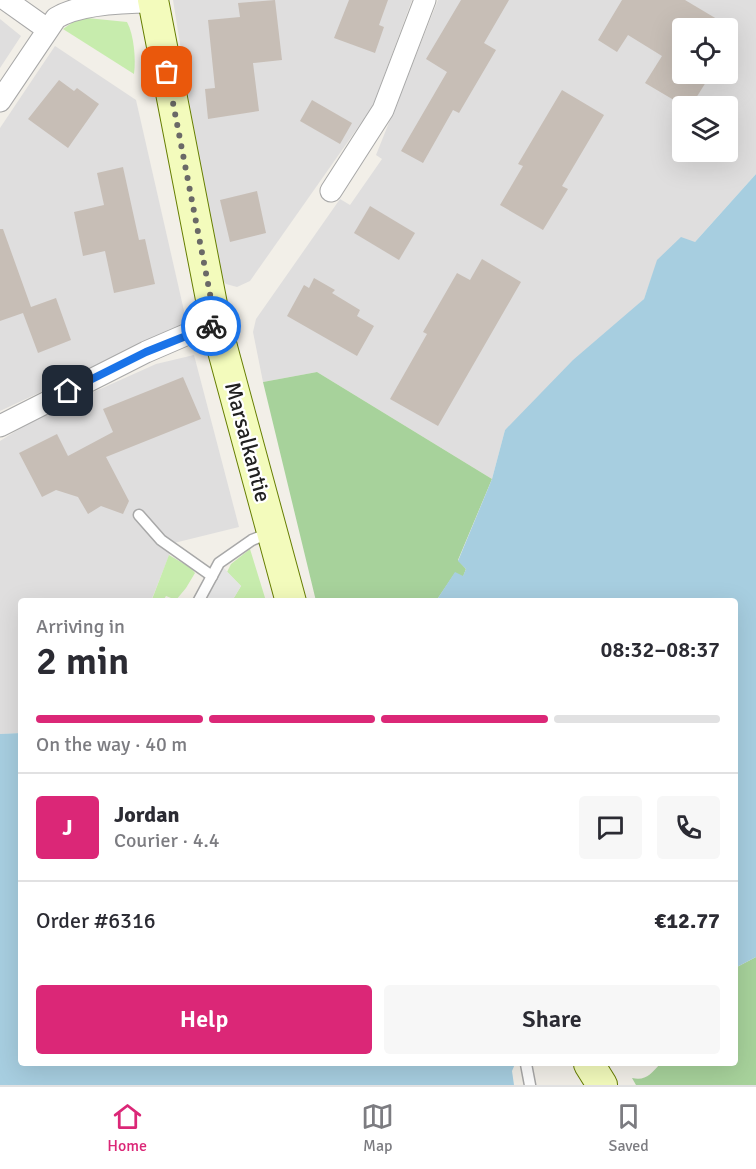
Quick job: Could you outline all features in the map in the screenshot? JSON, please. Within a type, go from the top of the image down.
[{"type":"street","points":[[6,0],[47,29]]},
{"type":"street","points":[[331,190],[383,110],[425,0]]},
{"type":"street","points":[[0,101],[56,18],[63,14],[108,4],[153,1]]},
{"type":"street","name":"Marsalkantie","points":[[153,1],[216,325],[290,598]]},
{"type":"street","points":[[0,426],[146,352],[197,330],[216,325]]},
{"type":"street","points":[[590,1066],[603,1085]]},
{"type":"lane","points":[[139,515],[161,540],[212,576]]},
{"type":"lane","points":[[200,598],[219,563],[252,540],[272,532]]},
{"type":"lane","points":[[526,1066],[530,1085]]},
{"type":"shaded area","points":[[173,0],[412,0],[373,106],[250,281],[237,287],[226,284],[222,280],[197,150]]},
{"type":"shaded area","points":[[438,0],[756,0],[756,174],[694,243],[658,260],[644,299],[505,430],[492,479],[317,372],[263,382],[253,332],[256,319],[340,199],[350,205],[382,159],[376,155]]},
{"type":"shaded area","points":[[0,19],[21,36],[0,68]]},
{"type":"shaded area","points":[[55,46],[136,100],[187,324],[0,411],[0,128]]},
{"type":"shaded area","points":[[194,355],[239,527],[174,543],[152,598],[18,598],[18,733],[0,734],[0,441],[38,417],[156,364]]},
{"type":"shaded area","points":[[219,563],[241,586],[234,598],[200,598]]},
{"type":"green space","points":[[87,18],[127,22],[134,47],[134,74],[63,29],[76,20]]},
{"type":"green space","points":[[317,372],[492,479],[458,560],[466,569],[463,577],[455,573],[438,598],[315,598],[263,382]]},
{"type":"green space","points":[[250,549],[265,598],[234,598],[241,586],[227,572],[231,564]]},
{"type":"green space","points":[[169,555],[191,568],[195,573],[178,598],[166,596],[165,598],[153,598]]},
{"type":"green space","points":[[756,957],[756,1085],[636,1085],[632,1078],[645,1078],[658,1066],[738,1066],[738,966]]},
{"type":"water","points":[[756,174],[756,957],[738,966],[738,598],[438,598],[455,572],[463,576],[466,569],[458,561],[492,479],[505,430],[573,360],[644,299],[657,260],[681,237],[695,242]]},
{"type":"water","points":[[18,733],[18,1066],[514,1066],[512,1071],[514,1085],[0,1085],[0,734]]},
{"type":"building","points":[[275,0],[282,60],[253,63],[259,111],[208,119],[205,89],[215,88],[208,20],[240,17],[238,3]]},
{"type":"building","points":[[349,0],[388,0],[379,25],[384,27],[375,53],[334,38]]},
{"type":"building","points":[[461,0],[509,0],[484,43],[496,50],[459,113],[453,110],[423,163],[401,151],[447,72],[426,59]]},
{"type":"building","points":[[622,0],[685,0],[715,18],[672,18],[672,84],[705,84],[697,96],[672,96],[672,99],[645,83],[662,56],[628,35],[617,52],[598,40]]},
{"type":"building","points":[[59,80],[74,91],[77,88],[99,104],[68,148],[28,119]]},
{"type":"building","points":[[562,90],[604,115],[562,186],[568,189],[543,230],[500,205],[523,166],[518,164]]},
{"type":"building","points":[[312,100],[352,123],[340,144],[300,121]]},
{"type":"building","points":[[123,167],[139,240],[145,239],[155,284],[114,293],[105,251],[83,256],[74,212],[104,205],[97,173]]},
{"type":"building","points":[[257,191],[266,233],[230,242],[220,200]]},
{"type":"building","points":[[370,206],[415,233],[399,260],[354,233]]},
{"type":"building","points":[[0,229],[3,229],[31,307],[56,298],[71,340],[38,353],[23,313],[0,321]]},
{"type":"building","points":[[482,259],[521,282],[438,426],[390,399],[427,334],[423,332],[457,273],[470,280]]},
{"type":"building","points":[[314,278],[335,290],[332,293],[360,310],[357,316],[374,326],[357,356],[287,316],[304,285],[309,288]]},
{"type":"building","points":[[183,377],[201,419],[106,457],[129,501],[123,514],[101,506],[88,514],[78,497],[56,490],[42,497],[19,453],[57,434],[68,456],[113,432],[103,409]]},
{"type":"way so far","points":[[167,72],[216,325],[211,326]]},
{"type":"route","points":[[68,391],[146,352],[211,326]]}]
